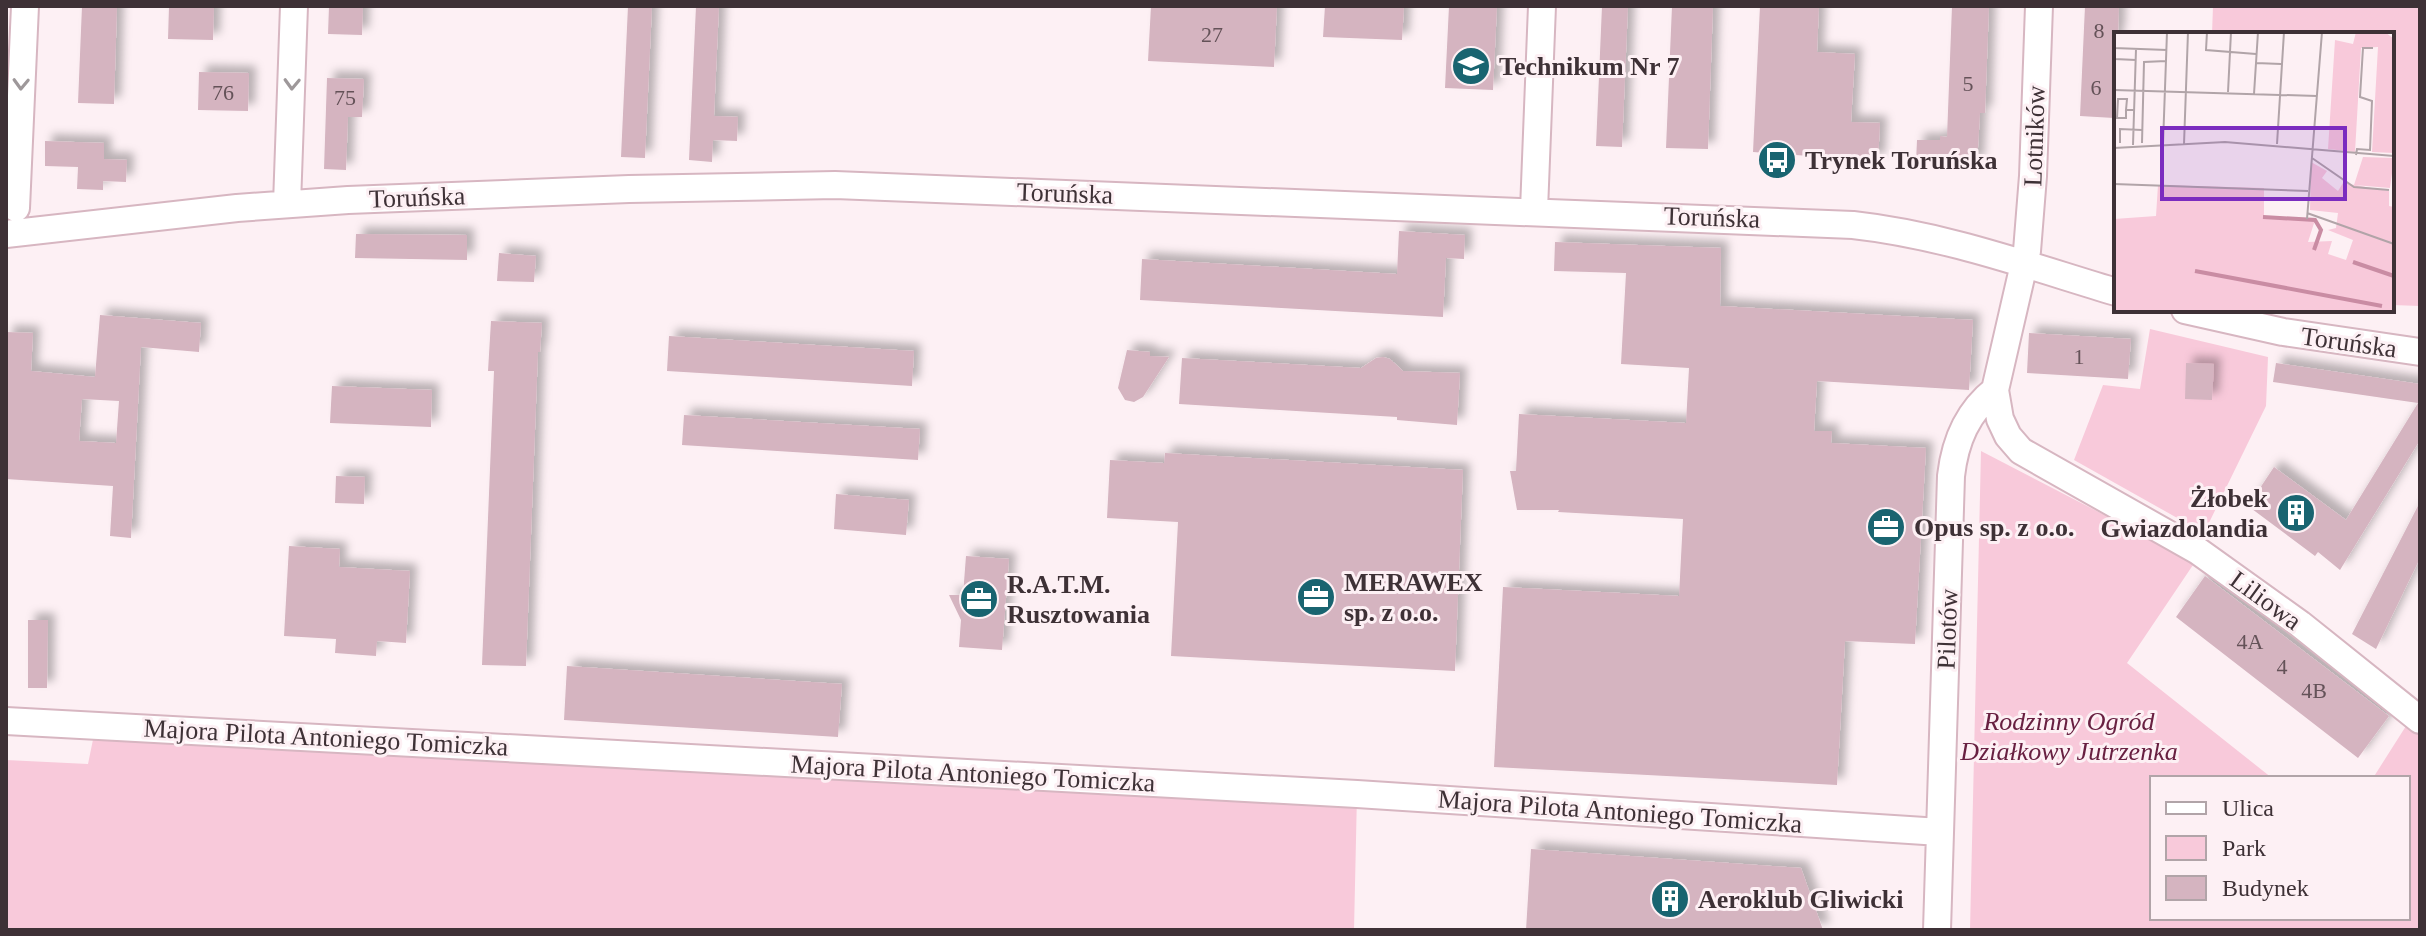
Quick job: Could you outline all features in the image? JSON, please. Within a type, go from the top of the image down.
[{"type":"street","points":[[16,208],[25,6]]},
{"type":"street","points":[[287,204],[294,6]]},
{"type":"street","points":[[1534,210],[1542,6]]},
{"type":"street","name":"Lotników","points":[[2025,265],[2032,190],[2039,6]]},
{"type":"street","name":"Toruńska","points":[[6,234],[287,204],[613,189],[835,185],[1534,210],[1853,225],[1965,246],[2114,291]]},
{"type":"street","name":"Liliowa","points":[[2025,265],[1995,390],[2000,419],[2008,436],[2021,451],[2198,551],[2300,624],[2420,720]]},
{"type":"street","name":"Toruńska","points":[[2194,312],[2283,332],[2420,352]]},
{"type":"street","name":"Pilotów","points":[[1937,930],[1953,462],[1966,422],[1995,390]]},
{"type":"street","name":"Majora Pilota Antoniego Tomiczka","points":[[6,721],[1357,794],[1940,832]]},
{"type":"green space","points":[[2213,6],[2420,6],[2420,306],[2394,305],[2394,32],[2212,32]]},
{"type":"green space","points":[[2150,329],[2268,357],[2266,406],[2204,533],[2074,460],[2103,385],[2140,389]]},
{"type":"green space","name":"Rodzinny Ogród Działkowy Jutrzenka","points":[[1981,451],[2195,562],[2127,663],[2269,776],[2150,776],[2150,920],[2410,920],[2410,776],[2374,776],[2406,726],[2420,734],[2420,930],[1970,930]]},
{"type":"green space","points":[[96,725],[1357,794],[1354,930],[6,930],[6,760],[88,764]]},
{"type":"building","points":[[82,6],[117,6],[114,104],[78,103]]},
{"type":"building","points":[[169,6],[214,6],[213,40],[168,39]]},
{"type":"building","points":[[329,6],[363,6],[362,35],[328,34]]},
{"type":"building","points":[[628,6],[652,6],[645,158],[621,157]]},
{"type":"building","points":[[696,6],[719,6],[714,116],[738,117],[737,141],[713,140],[712,162],[689,160]]},
{"type":"building","points":[[1151,6],[1277,6],[1274,67],[1148,61]]},
{"type":"building","points":[[1325,6],[1404,6],[1402,40],[1323,37]]},
{"type":"building","points":[[1449,6],[1497,6],[1493,90],[1445,88]]},
{"type":"building","points":[[1602,6],[1628,6],[1622,147],[1596,146]]},
{"type":"building","points":[[1672,6],[1713,6],[1708,149],[1666,148]]},
{"type":"building","points":[[1760,6],[1819,6],[1817,52],[1855,54],[1851,122],[1880,123],[1878,161],[1753,152]]},
{"type":"building","points":[[1952,6],[1989,6],[1985,113],[1980,113],[1977,165],[1916,162],[1917,140],[1947,137]]},
{"type":"building","points":[[2085,6],[2119,6],[2118,32],[2114,32],[2114,118],[2080,116]]},
{"type":"building","points":[[199,72],[249,73],[248,111],[198,110]]},
{"type":"building","points":[[327,78],[364,79],[362,117],[348,117],[346,170],[324,169]]},
{"type":"building","points":[[45,141],[104,143],[104,159],[127,160],[126,182],[103,181],[103,190],[77,189],[78,167],[45,166]]},
{"type":"building","points":[[1399,231],[1465,235],[1464,259],[1446,258],[1443,317],[1140,300],[1142,259],[1397,274]]},
{"type":"building","points":[[356,234],[467,235],[467,260],[355,258]]},
{"type":"building","points":[[1555,242],[1721,248],[1720,306],[1973,320],[1969,390],[1817,381],[1814,431],[1832,431],[1831,443],[1926,448],[1915,644],[1845,641],[1837,785],[1494,767],[1503,587],[1679,596],[1683,519],[1517,510],[1510,471],[1516,471],[1519,414],[1686,423],[1689,368],[1621,364],[1626,273],[1554,271]]},
{"type":"building","points":[[499,253],[536,256],[534,282],[497,281]]},
{"type":"building","points":[[100,315],[201,323],[199,352],[141,347],[131,538],[110,536],[113,486],[6,479],[6,332],[33,333],[31,371],[95,377]],"holes":[[[82,399],[119,401],[116,443],[79,441]]]},
{"type":"building","points":[[491,321],[542,323],[538,352],[526,666],[482,665],[494,371],[488,371]]},
{"type":"building","points":[[2029,333],[2131,339],[2128,379],[2027,373]]},
{"type":"building","points":[[669,336],[914,351],[912,386],[667,371]]},
{"type":"building","points":[[1127,350],[1169,357],[1143,397],[1134,402],[1125,400],[1118,388]]},
{"type":"building","points":[[1383,357],[1403,371],[1460,373],[1457,425],[1397,420],[1397,417],[1179,404],[1182,358],[1361,368]]},
{"type":"building","points":[[2186,363],[2214,364],[2212,400],[2185,399]]},
{"type":"building","points":[[2276,363],[2420,384],[2420,440],[2340,570],[2318,552],[2315,556],[2248,506],[2274,467],[2346,520],[2418,403],[2273,382]]},
{"type":"building","points":[[332,386],[432,390],[431,427],[330,423]]},
{"type":"building","points":[[684,415],[920,429],[918,460],[682,445]]},
{"type":"building","name":"MERAWEX sp. z o.o.","points":[[1165,453],[1463,470],[1455,671],[1171,656],[1178,522],[1107,518],[1110,460],[1164,463]]},
{"type":"building","points":[[336,476],[365,477],[364,504],[335,503]]},
{"type":"building","points":[[836,494],[909,500],[906,535],[834,529]]},
{"type":"building","points":[[2420,502],[2420,558],[2376,649],[2352,634]]},
{"type":"building","points":[[289,546],[340,549],[339,567],[410,571],[406,643],[377,641],[376,656],[335,653],[336,639],[284,636]]},
{"type":"building","name":"R.A.T.M. Rusztowania","points":[[966,556],[1009,559],[1002,650],[959,647],[961,620],[949,595],[963,595]]},
{"type":"building","points":[[2205,576],[2389,716],[2358,758],[2176,617]]},
{"type":"building","points":[[28,620],[48,620],[47,688],[28,688]]},
{"type":"building","points":[[567,666],[842,684],[838,737],[564,720]]},
{"type":"building","name":"Aeroklub Gliwicki","points":[[1531,849],[1801,868],[1823,930],[1526,930]]},
{"type":"place","name":"Technikum Nr 7","points":[[1471,66]]},
{"type":"place","name":"Trynek Toruńska","points":[[1777,160]]},
{"type":"place","name":"Żłobek Gwiazdolandia","points":[[2296,513]]},
{"type":"place","name":"Opus sp. z o.o.","points":[[1886,527]]},
{"type":"place","name":"MERAWEX sp. z o.o.","points":[[1316,597]]},
{"type":"place","name":"R.A.T.M. Rusztowania","points":[[979,599]]},
{"type":"place","name":"Aeroklub Gliwicki","points":[[1670,899]]}]
